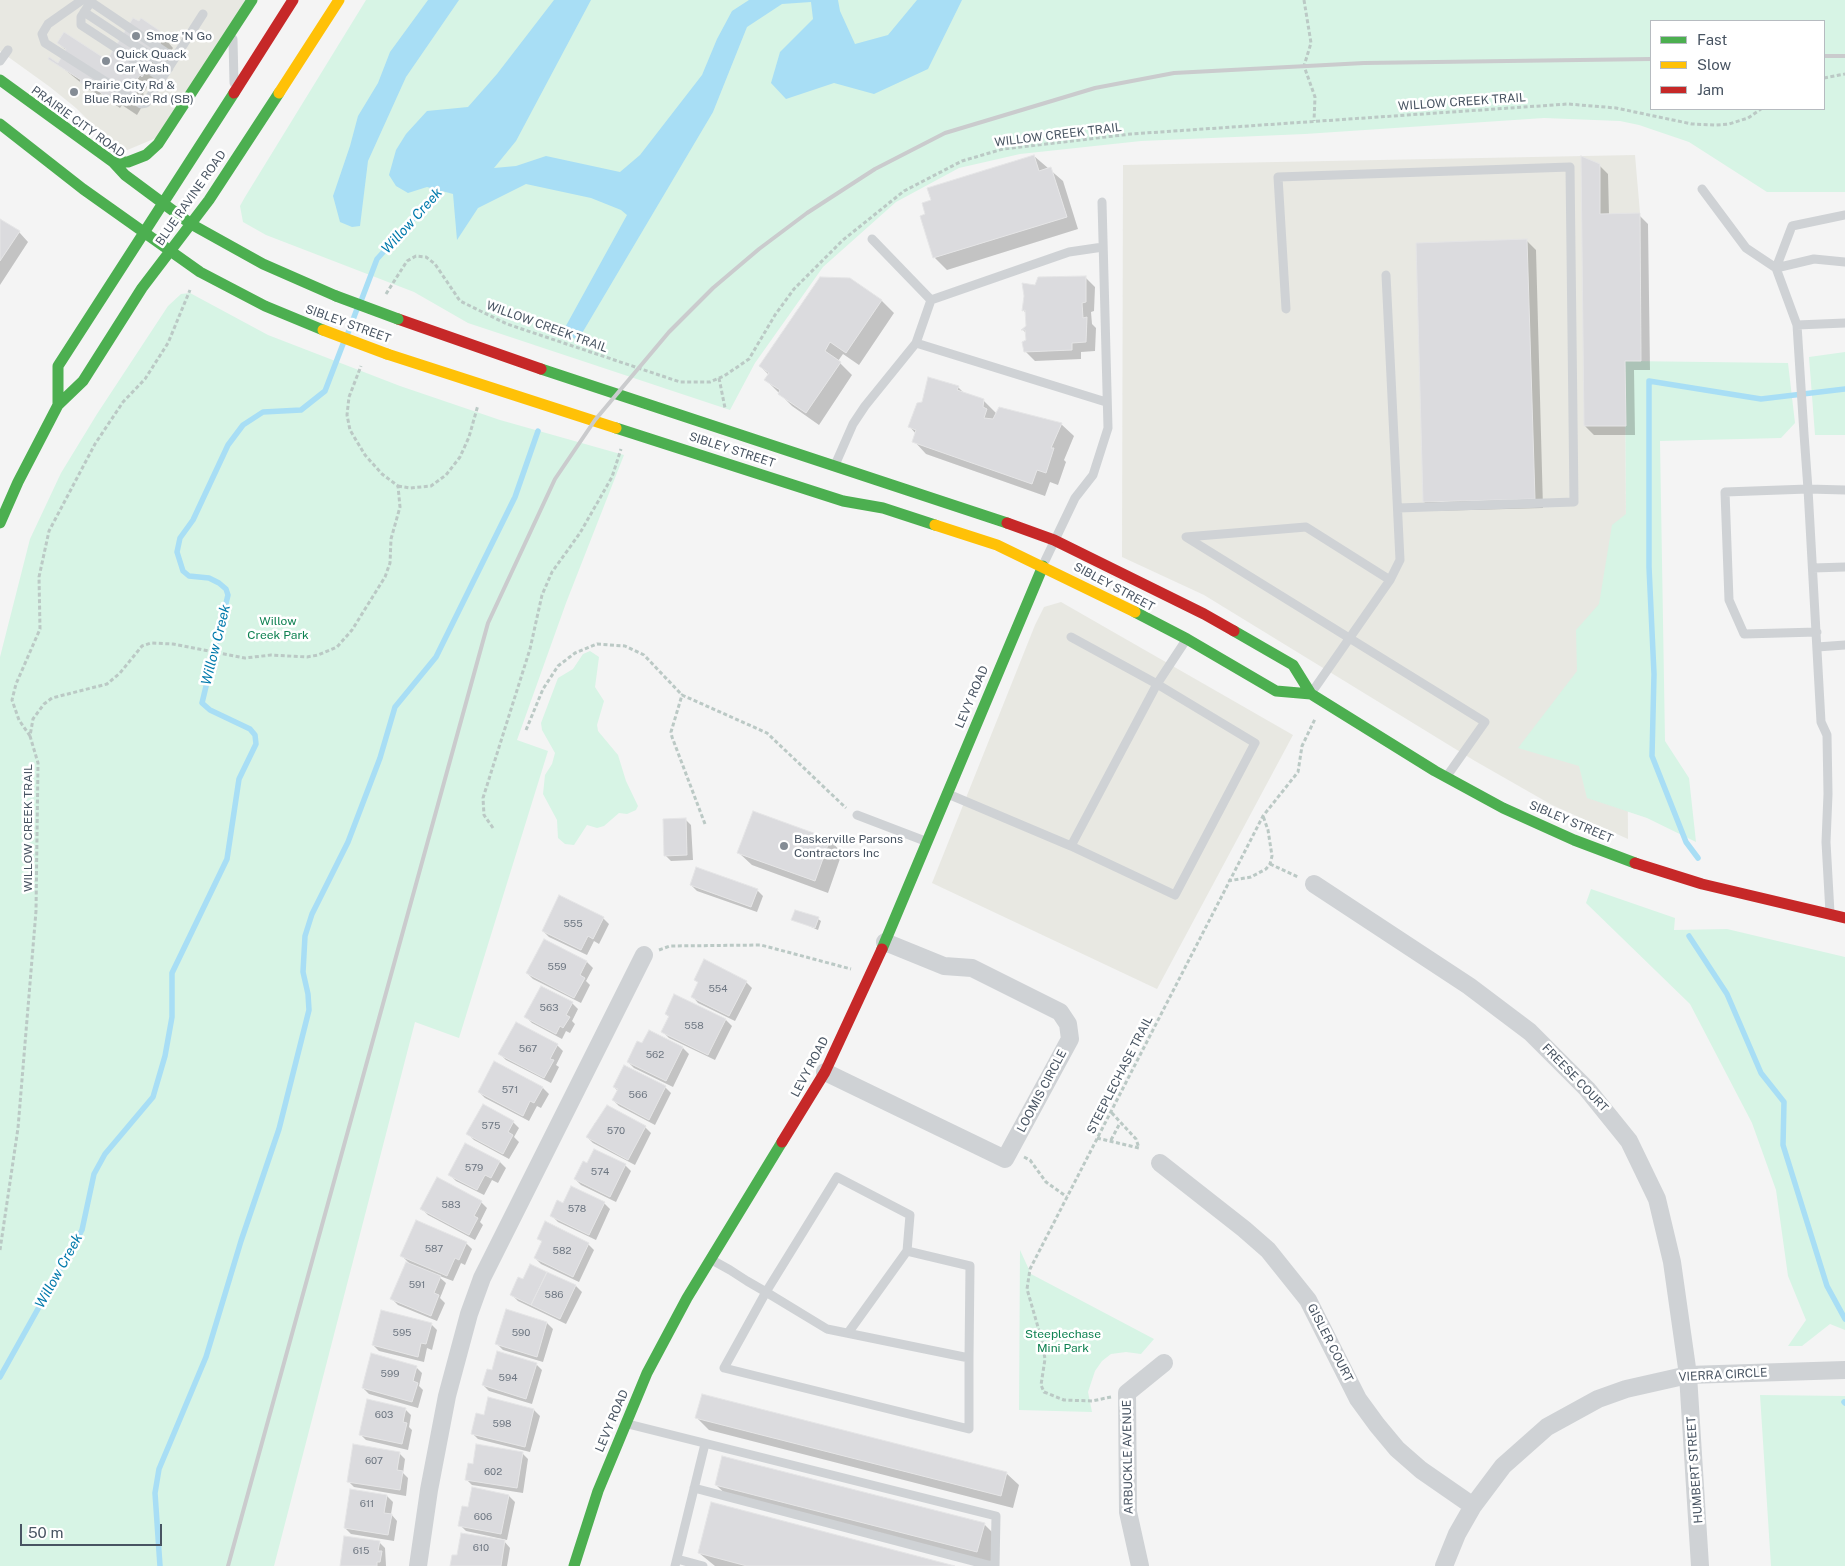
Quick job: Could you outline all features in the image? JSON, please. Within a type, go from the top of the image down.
[{"type":"street","points":[[114,162],[128,162],[146,155],[158,144],[252,0]]},
{"type":"street","name":"BLUE RAVINE ROAD","points":[[58,406],[58,366],[234,96],[293,0]]},
{"type":"street","name":"BLUE RAVINE ROAD","points":[[0,523],[18,482],[58,406],[83,381],[142,288],[191,224],[338,0]]},
{"type":"street","name":"PRAIRIE CITY ROAD","points":[[0,80],[114,162],[125,175],[163,204]]},
{"type":"street","points":[[0,124],[82,189],[144,232]]},
{"type":"street","name":"SIBLEY STREET","points":[[163,204],[191,224],[264,264],[336,296],[601,390],[1054,540],[1204,614],[1293,665],[1310,694]]},
{"type":"street","name":"SIBLEY STREET","points":[[144,232],[200,272],[238,292],[323,330],[387,354],[625,429],[843,501],[883,508],[978,539],[1043,566],[1186,640],[1276,690],[1310,694],[1503,808],[1574,840],[1646,867],[1702,884],[1845,918]]},
{"type":"street","name":"LEVY ROAD","points":[[574,1566],[598,1491],[625,1423],[656,1357],[687,1298],[825,1072],[871,975],[925,842],[1043,566]]},
{"type":"street","name":"FREESE COURT","points":[[1314,884],[1500,1008],[1530,1032],[1610,1115],[1644,1169],[1666,1230],[1688,1375]]},
{"type":"street","name":"LOOMIS CIRCLE","points":[[885,942],[944,966],[972,968],[1060,1012],[1068,1024],[1070,1039],[1010,1150]]},
{"type":"street","points":[[418,1566],[429,1490],[447,1396],[467,1322],[482,1278],[644,955]]},
{"type":"street","points":[[825,1072],[1006,1159],[1010,1150]]},
{"type":"street","name":"GISLER COURT","points":[[1160,1163],[1268,1250],[1308,1300],[1354,1392],[1377,1425],[1397,1449],[1421,1470],[1446,1490],[1473,1506]]},
{"type":"street","name":"ARBUCKLE AVENUE","points":[[1140,1566],[1128,1512],[1127,1394],[1164,1363]]},
{"type":"street","name":"VIERRA CIRCLE","points":[[1444,1566],[1457,1534],[1473,1506],[1504,1466],[1524,1446],[1572,1412],[1626,1389],[1688,1375],[1845,1370]]},
{"type":"street","name":"HUMBERT STREET","points":[[1688,1375],[1700,1566]]},
{"type":"lane","points":[[87,1],[80,20],[83,26],[162,78]]},
{"type":"lane","points":[[87,1],[174,58]]},
{"type":"lane","points":[[87,1],[48,24],[42,34],[45,43],[141,104],[146,103],[203,14]]},
{"type":"lane","points":[[84,12],[169,68]]},
{"type":"lane","points":[[230,32],[234,47],[234,96]]},
{"type":"lane","points":[[0,61],[8,50]]},
{"type":"lane","points":[[1286,309],[1278,177],[1570,167],[1574,502],[1398,508]]},
{"type":"lane","points":[[1702,189],[1746,248],[1776,268],[1797,326],[1821,722],[1827,735],[1828,794],[1826,842],[1830,914]]},
{"type":"lane","points":[[1043,566],[1075,498],[1094,475],[1108,428],[1102,202]]},
{"type":"lane","points":[[1776,268],[1792,226],[1845,215]]},
{"type":"lane","points":[[872,239],[931,300]]},
{"type":"lane","points":[[931,300],[1069,252],[1103,247]]},
{"type":"lane","points":[[1776,268],[1814,259],[1845,262]]},
{"type":"lane","points":[[1310,694],[1390,580],[1400,560],[1386,276]]},
{"type":"lane","points":[[834,466],[853,424],[865,406],[916,343],[931,300]]},
{"type":"lane","points":[[1797,326],[1845,323]]},
{"type":"lane","points":[[916,343],[1106,402]]},
{"type":"lane","points":[[1817,632],[1744,634],[1729,600],[1725,492],[1808,489],[1845,490]]},
{"type":"lane","points":[[1390,580],[1306,527],[1186,537],[1485,722],[1446,776]]},
{"type":"lane","points":[[1813,568],[1845,567]]},
{"type":"lane","points":[[946,793],[1071,846],[1175,895],[1256,743],[1157,684],[1071,637]]},
{"type":"lane","points":[[1071,846],[1157,684],[1186,640]]},
{"type":"lane","points":[[1817,647],[1845,645]]},
{"type":"lane","points":[[857,815],[925,842]]},
{"type":"lane","points":[[848,1333],[907,1251],[910,1215],[836,1177],[766,1292],[724,1368],[969,1429],[970,1266],[907,1251]]},
{"type":"lane","points":[[711,1259],[827,1329],[969,1358]]},
{"type":"lane","points":[[625,1423],[996,1516],[994,1566],[694,1488]]},
{"type":"lane","points":[[703,1566],[676,1563],[705,1444]]},
{"type":"path","points":[[1304,0],[1309,17],[1311,44],[1304,66],[1315,97],[1314,121]]},
{"type":"path","points":[[1825,78],[1845,74]]},
{"type":"path","name":"WILLOW CREEK TRAIL","points":[[384,301],[390,284],[407,261],[416,256],[426,257],[435,264],[460,301],[507,324],[680,382],[694,384],[719,378],[749,359],[775,315],[794,289],[843,240],[904,191],[962,161],[1003,149],[1122,135],[1568,104],[1616,108],[1692,124],[1716,125],[1738,121],[1759,110]]},
{"type":"path","name":"WILLOW CREEK TRAIL","points":[[0,1250],[12,1181],[19,1118],[36,911],[38,763],[30,736],[19,720],[12,700],[16,684],[40,629],[39,577],[50,531],[95,444],[123,402],[145,379],[168,343],[190,289]]},
{"type":"path","points":[[362,361],[349,397],[347,415],[350,430],[365,455],[382,474],[398,486],[410,488],[431,486],[446,475],[460,457],[469,437],[485,384]]},
{"type":"path","points":[[719,378],[725,403],[724,412]]},
{"type":"path","points":[[493,828],[484,816],[483,798],[530,649],[542,595],[552,572],[580,533],[612,476],[625,429]]},
{"type":"path","points":[[30,736],[33,718],[44,704],[62,694],[106,684],[120,673],[142,646],[160,642],[229,656],[307,657],[318,655],[337,647],[352,630],[385,577],[390,563],[391,539],[400,507],[398,486]]},
{"type":"path","points":[[526,730],[543,689],[558,666],[575,653],[597,644],[625,646],[644,655],[682,696],[767,733],[837,800],[857,815]]},
{"type":"path","points":[[682,696],[671,732],[705,824]]},
{"type":"path","name":"STEEPLECHASE TRAIL","points":[[1127,1394],[1092,1401],[1064,1400],[1044,1392],[1041,1385],[1045,1359],[1042,1340],[1029,1299],[1027,1280],[1030,1270],[1067,1197],[1183,973],[1227,881],[1262,816],[1298,772],[1302,746],[1324,703]]},
{"type":"path","points":[[1227,881],[1251,877],[1266,869],[1270,864],[1272,856],[1268,830],[1262,816]]},
{"type":"path","points":[[1270,864],[1314,884]]},
{"type":"path","points":[[644,955],[670,946],[761,945],[871,975]]},
{"type":"path","points":[[1097,1138],[1140,1148],[1136,1139],[1111,1112]]},
{"type":"path","points":[[1111,1140],[1120,1123]]},
{"type":"path","points":[[1010,1150],[1030,1160],[1046,1182],[1067,1197]]},
{"type":"shaded area","points":[[0,0],[247,0],[156,138],[125,151],[112,144],[76,108],[50,87],[0,51]]},
{"type":"shaded area","points":[[1635,155],[1640,213],[1641,361],[1625,362],[1628,839],[1552,805],[1475,761],[1204,595],[1122,557],[1123,165]]},
{"type":"shaded area","points":[[1061,602],[1293,735],[1157,989],[932,883],[1035,625],[1044,607]]},
{"type":"green space","points":[[366,0],[1845,0],[1845,192],[1767,192],[1689,142],[1639,125],[1620,121],[1544,118],[1305,134],[1141,141],[1020,154],[959,168],[896,202],[823,267],[755,363],[730,410],[468,323],[414,292],[266,235],[243,222],[240,206]]},
{"type":"green space","name":"Willow Creek Park","points":[[190,293],[268,335],[400,386],[500,420],[624,455],[566,603],[517,740],[548,751],[459,1038],[415,1022],[274,1566],[0,1566],[0,657],[30,539],[61,473],[97,414],[168,306],[181,294]]},
{"type":"green space","points":[[1845,352],[1845,435],[1815,435],[1809,357]]},
{"type":"green space","points":[[1625,361],[1788,363],[1795,423],[1781,438],[1660,441],[1665,741],[1689,778],[1696,842],[1647,818],[1587,798],[1579,766],[1518,748],[1577,671],[1576,630],[1599,604],[1612,525],[1626,514]]},
{"type":"green space","points":[[590,651],[599,657],[595,687],[604,701],[597,725],[598,731],[618,755],[626,781],[638,806],[636,810],[627,814],[619,813],[604,826],[597,828],[587,825],[574,845],[565,844],[558,838],[557,820],[543,794],[545,775],[552,764],[555,753],[542,730],[541,723],[558,678],[573,669],[583,654]]},
{"type":"green space","points":[[1591,889],[1675,918],[1674,930],[1727,929],[1845,957],[1845,1330],[1830,1324],[1802,1346],[1788,1346],[1806,1320],[1788,1276],[1776,1190],[1752,1123],[1690,1004],[1586,903]]},
{"type":"green space","name":"Steeplechase Mini Park","points":[[1020,1250],[1031,1274],[1154,1339],[1141,1354],[1126,1352],[1111,1354],[1102,1361],[1095,1371],[1088,1392],[1092,1412],[1019,1410]]},
{"type":"green space","points":[[1760,1395],[1845,1396],[1845,1566],[1771,1566]]},
{"type":"water","points":[[428,0],[459,0],[406,77],[368,161],[360,226],[352,227],[340,222],[333,196],[358,116],[378,83],[390,52]]},
{"type":"water","points":[[554,0],[591,0],[516,141],[494,168],[516,166],[546,156],[620,172],[640,155],[702,75],[717,39],[732,11],[749,0],[838,0],[840,11],[855,44],[888,35],[917,0],[962,0],[928,69],[874,94],[834,83],[786,99],[771,83],[780,52],[813,19],[811,2],[782,4],[747,27],[713,112],[578,340],[562,333],[627,215],[621,210],[591,198],[526,184],[478,208],[457,240],[453,194],[427,187],[408,193],[396,186],[389,175],[396,150],[406,134],[427,111],[468,107],[497,74]]},
{"type":"building","name":"Quick Quack Car Wash","points":[[133,18],[139,21],[141,18],[160,31],[158,33],[164,37],[158,47],[160,49],[142,77],[140,75],[133,85],[139,88],[127,106],[112,97],[110,100],[92,86],[90,89],[80,82],[81,80],[48,59],[49,57],[58,63],[66,49],[57,43],[64,32],[107,60]]},
{"type":"building","points":[[1034,155],[1039,171],[1051,167],[1067,217],[933,258],[920,216],[925,214],[922,203],[931,200],[927,188]]},
{"type":"building","points":[[1581,156],[1600,164],[1600,214],[1640,213],[1641,361],[1625,361],[1626,426],[1584,426]]},
{"type":"building","points":[[0,219],[20,231],[0,261]]},
{"type":"building","points":[[1527,239],[1535,499],[1423,502],[1416,243]]},
{"type":"building","points":[[1086,276],[1086,302],[1082,303],[1083,318],[1087,317],[1086,342],[1072,343],[1072,350],[1024,352],[1022,342],[1026,340],[1025,330],[1021,330],[1026,326],[1025,310],[1022,311],[1024,296],[1022,283],[1035,285],[1038,277]]},
{"type":"building","points":[[820,277],[850,278],[882,300],[846,353],[830,342],[825,351],[841,362],[806,413],[778,394],[780,390],[764,380],[769,373],[759,366]]},
{"type":"building","points":[[928,377],[959,386],[957,390],[984,399],[983,407],[987,409],[984,418],[993,419],[999,407],[1062,423],[1051,448],[1054,448],[1046,473],[1037,470],[1032,484],[912,442],[916,430],[908,427],[917,403],[922,402]]},
{"type":"building","name":"Baskerville Parsons Contractors Inc","points":[[753,811],[830,839],[815,881],[737,853]]},
{"type":"building","points":[[686,818],[687,855],[664,856],[663,819]]},
{"type":"building","points":[[696,867],[758,889],[751,907],[690,885]]},
{"type":"building","points":[[559,895],[604,917],[593,939],[588,936],[581,950],[542,931]]},
{"type":"building","points":[[795,910],[819,917],[815,928],[791,920]]},
{"type":"building","points":[[544,939],[587,961],[580,975],[585,978],[574,998],[526,973]]},
{"type":"building","points":[[704,959],[747,981],[729,1016],[691,997],[698,982],[694,980]]},
{"type":"building","points":[[541,986],[573,1002],[566,1015],[570,1017],[563,1028],[560,1026],[556,1034],[524,1017]]},
{"type":"building","points":[[674,994],[726,1019],[708,1055],[661,1032],[669,1016],[665,1014]]},
{"type":"building","points":[[516,1022],[558,1044],[550,1059],[554,1060],[544,1078],[498,1054]]},
{"type":"building","points":[[649,1030],[683,1047],[666,1081],[627,1062],[637,1041],[642,1043]]},
{"type":"building","points":[[494,1061],[543,1087],[534,1103],[530,1101],[523,1116],[478,1092]]},
{"type":"building","points":[[624,1065],[666,1086],[649,1120],[612,1100],[618,1089],[613,1087]]},
{"type":"building","points":[[483,1104],[514,1121],[508,1132],[513,1135],[503,1154],[466,1134]]},
{"type":"building","points":[[607,1105],[646,1126],[628,1160],[586,1137]]},
{"type":"building","points":[[465,1143],[500,1161],[491,1178],[485,1175],[477,1190],[448,1175]]},
{"type":"building","points":[[594,1149],[626,1164],[610,1197],[574,1179],[583,1161],[587,1163]]},
{"type":"building","points":[[437,1177],[482,1201],[474,1216],[478,1218],[469,1235],[420,1209]]},
{"type":"building","points":[[571,1186],[605,1202],[589,1235],[550,1216],[557,1200],[563,1203]]},
{"type":"building","points":[[416,1220],[467,1242],[459,1260],[455,1258],[447,1276],[400,1256]]},
{"type":"building","points":[[545,1221],[589,1243],[573,1277],[534,1258],[542,1241],[537,1239]]},
{"type":"building","points":[[406,1262],[441,1276],[434,1293],[439,1295],[431,1316],[390,1299]]},
{"type":"building","points":[[530,1264],[547,1272],[531,1305],[510,1295],[518,1277],[523,1279]]},
{"type":"building","points":[[547,1272],[576,1285],[560,1319],[531,1305]]},
{"type":"building","points":[[506,1309],[547,1322],[537,1357],[495,1344]]},
{"type":"building","points":[[381,1310],[432,1323],[426,1344],[421,1343],[418,1357],[372,1345]]},
{"type":"building","points":[[497,1351],[537,1363],[526,1399],[482,1385],[487,1369],[492,1370]]},
{"type":"building","points":[[371,1353],[417,1366],[413,1381],[418,1383],[412,1402],[362,1388]]},
{"type":"building","points":[[702,1394],[1007,1472],[1001,1496],[695,1418]]},
{"type":"building","points":[[488,1397],[534,1409],[525,1447],[471,1434],[476,1413],[484,1415]]},
{"type":"building","points":[[367,1399],[406,1408],[403,1422],[407,1423],[402,1444],[359,1435]]},
{"type":"building","points":[[353,1444],[400,1452],[397,1470],[403,1471],[400,1490],[347,1482]]},
{"type":"building","points":[[476,1444],[523,1452],[517,1488],[465,1480],[468,1463],[473,1464]]},
{"type":"building","points":[[722,1456],[985,1523],[977,1552],[715,1485]]},
{"type":"building","points":[[472,1487],[509,1495],[501,1534],[458,1526],[462,1506],[468,1507]]},
{"type":"building","points":[[350,1489],[387,1495],[384,1513],[392,1514],[388,1535],[344,1528]]},
{"type":"building","points":[[711,1502],[955,1566],[747,1566],[698,1553]]},
{"type":"building","points":[[461,1533],[505,1540],[501,1566],[450,1566],[452,1555],[457,1555]]},
{"type":"building","points":[[344,1536],[380,1541],[378,1551],[382,1551],[380,1562],[377,1562],[377,1566],[340,1566]]},
{"type":"waterway","name":"Willow Creek","points":[[361,301],[377,259],[445,184]]},
{"type":"waterway","name":"Willow Creek","points":[[348,333],[357,309]]},
{"type":"waterway","name":"Willow Creek","points":[[0,1377],[82,1230],[94,1174],[105,1154],[153,1097],[165,1056],[172,1017],[172,973],[227,859],[239,779],[256,744],[255,735],[250,729],[210,710],[202,703],[228,595],[226,589],[219,583],[209,578],[189,576],[183,571],[177,552],[180,538],[193,520],[228,445],[243,425],[263,412],[301,410],[325,391],[343,344]]},
{"type":"waterway","points":[[1698,858],[1686,842],[1652,756],[1654,674],[1649,567],[1649,381],[1761,399],[1845,389]]},
{"type":"waterway","points":[[160,1566],[155,1493],[159,1469],[206,1357],[241,1241],[279,1129],[309,1010],[308,994],[303,972],[305,936],[312,914],[348,842],[380,758],[395,707],[436,657],[515,497],[538,431]]},
{"type":"waterway","points":[[1689,936],[1727,994],[1761,1073],[1784,1102],[1783,1145],[1827,1286],[1845,1319]]},
{"type":"railway","points":[[1825,56],[1845,56]]},
{"type":"railway","points":[[228,1566],[488,623],[555,479],[595,420],[669,332],[713,288],[759,249],[807,213],[875,169],[945,133],[1095,88],[1174,73],[1364,63],[1650,59]]},
{"type":"traffic: fast","points":[[113,162],[128,162],[146,155],[158,144],[252,0]]},
{"type":"traffic: fast","points":[[0,80],[113,162],[125,175],[191,224],[263,264],[336,296]]},
{"type":"traffic: fast","points":[[58,405],[58,366],[234,93]]},
{"type":"traffic: fast","points":[[0,523],[18,482],[58,405],[83,381],[142,288],[209,200],[279,93]]},
{"type":"traffic: fast","points":[[0,124],[83,189],[200,272],[265,306],[323,330]]},
{"type":"traffic: fast","points":[[336,296],[398,319]]},
{"type":"traffic: fast","points":[[541,369],[1007,523]]},
{"type":"traffic: fast","points":[[616,428],[843,501],[883,508],[935,525]]},
{"type":"traffic: fast","points":[[882,949],[1043,566]]},
{"type":"traffic: fast","points":[[1135,612],[1187,639],[1276,691],[1311,694]]},
{"type":"traffic: fast","points":[[1234,631],[1293,665],[1311,694],[1435,771],[1503,808],[1574,840],[1635,863]]},
{"type":"traffic: fast","points":[[574,1566],[598,1491],[647,1373],[687,1298],[782,1142]]},
{"type":"traffic: slow","points":[[279,93],[339,0]]},
{"type":"traffic: slow","points":[[323,330],[387,354]]},
{"type":"traffic: slow","points":[[387,354],[616,428]]},
{"type":"traffic: slow","points":[[935,525],[997,545],[1135,612]]},
{"type":"traffic: jam","points":[[234,93],[293,0]]},
{"type":"traffic: jam","points":[[398,319],[541,369]]},
{"type":"traffic: jam","points":[[1007,523],[1054,540],[1204,614],[1234,631]]},
{"type":"traffic: jam","points":[[1635,863],[1702,884],[1845,918]]},
{"type":"traffic: jam","points":[[782,1142],[825,1072],[882,949]]},
{"type":"place","name":"Smog 'N Go","points":[[136,36]]},
{"type":"place","name":"Quick Quack Car Wash","points":[[106,61]]},
{"type":"place","name":"Prairie City Rd & Blue Ravine Rd (SB)","points":[[74,92]]},
{"type":"place","name":"Baskerville Parsons Contractors Inc","points":[[784,846]]}]
